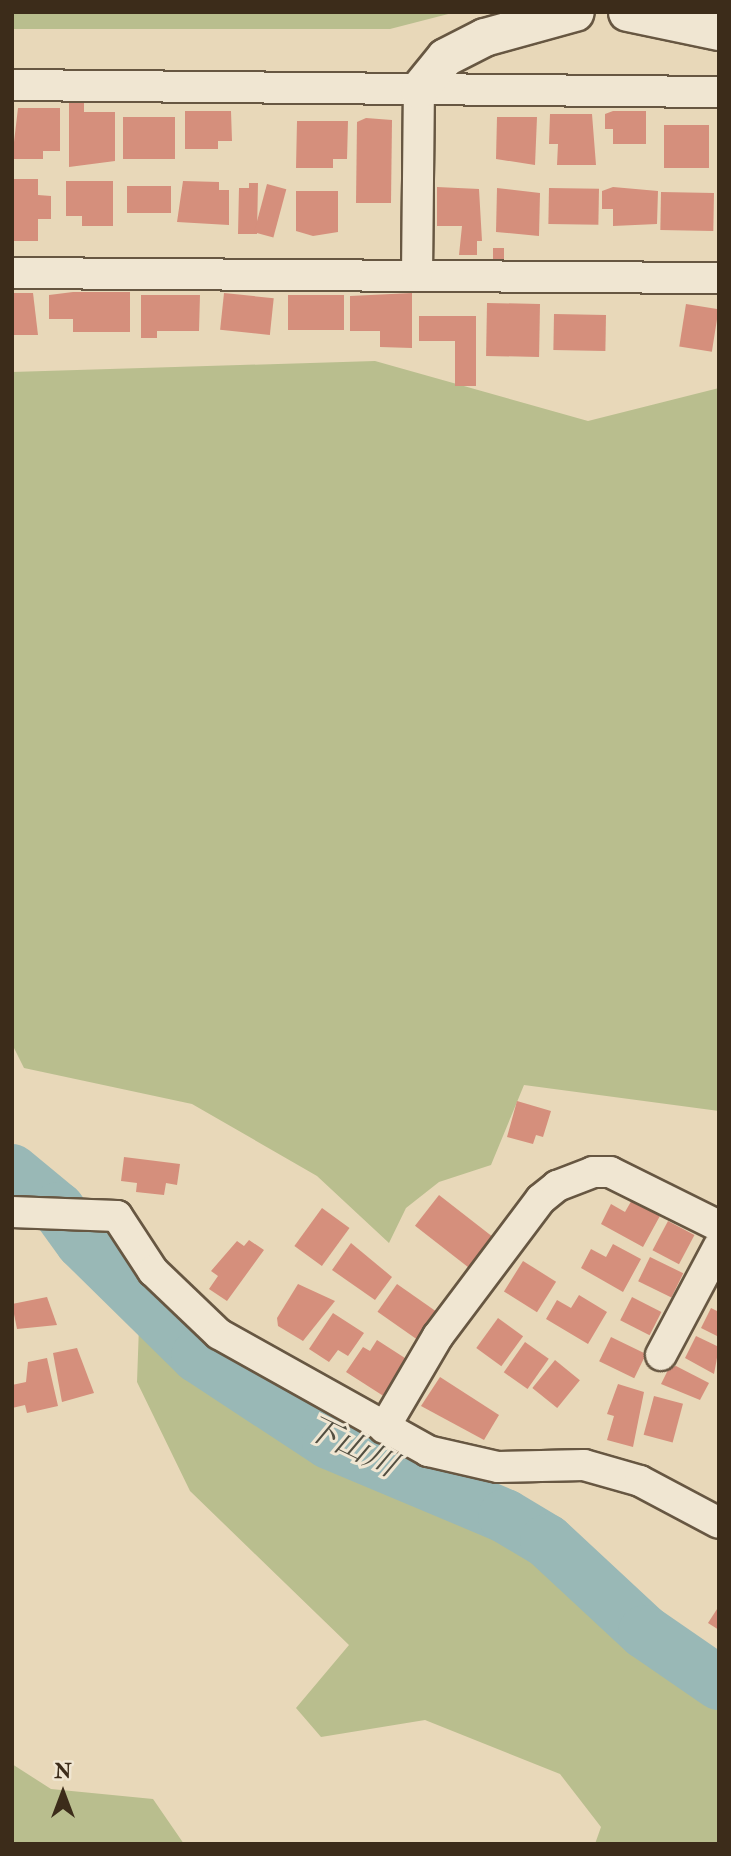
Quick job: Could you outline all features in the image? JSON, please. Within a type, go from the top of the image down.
[{"type":"street","points":[[416,275],[419,89],[445,57],[484,37],[575,12]]},
{"type":"street","points":[[627,12],[719,31]]},
{"type":"street","points":[[12,85],[719,92]]},
{"type":"street","points":[[12,274],[719,278]]},
{"type":"street","points":[[384,1428],[438,1336],[541,1199],[558,1186],[593,1172],[610,1172],[719,1226]]},
{"type":"street","points":[[19,1216],[117,1216],[177,1297],[219,1334],[384,1428],[460,1461],[584,1465],[640,1481],[719,1523]]},
{"type":"street","points":[[661,1355],[719,1246]]},
{"type":"green space","points":[[12,12],[456,12],[390,29],[12,29]]},
{"type":"green space","points":[[375,361],[588,421],[719,388],[719,1111],[524,1085],[491,1165],[439,1182],[406,1208],[389,1243],[317,1176],[192,1104],[24,1068],[12,1044],[12,372]]},
{"type":"green space","points":[[139,1326],[207,1381],[338,1458],[530,1552],[719,1699],[719,1844],[595,1844],[601,1827],[560,1774],[425,1720],[321,1737],[296,1708],[349,1645],[190,1491],[137,1382]]},
{"type":"green space","points":[[12,1764],[51,1789],[153,1799],[184,1844],[12,1844]]},
{"type":"building","points":[[69,99],[84,99],[84,112],[115,112],[115,161],[69,167]]},
{"type":"building","points":[[18,108],[60,108],[60,151],[43,151],[43,159],[12,159]]},
{"type":"building","points":[[185,111],[231,111],[232,141],[218,141],[218,149],[185,149]]},
{"type":"building","points":[[613,111],[646,111],[646,144],[613,144],[613,129],[605,129],[605,114]]},
{"type":"building","points":[[550,114],[592,114],[596,165],[557,165],[558,144],[549,144]]},
{"type":"building","points":[[123,117],[175,117],[175,159],[123,159]]},
{"type":"building","points":[[497,117],[537,117],[535,165],[496,159]]},
{"type":"building","points":[[366,118],[392,120],[391,203],[356,203],[357,122]]},
{"type":"building","points":[[297,121],[348,121],[347,159],[333,159],[333,168],[296,168]]},
{"type":"building","points":[[664,125],[709,125],[709,168],[664,168]]},
{"type":"building","points":[[12,179],[38,179],[38,195],[51,196],[51,219],[38,219],[38,241],[12,241]]},
{"type":"building","points":[[66,181],[113,181],[113,226],[82,226],[82,216],[66,216]]},
{"type":"building","points":[[183,181],[219,182],[219,190],[229,190],[229,225],[177,222]]},
{"type":"building","points":[[249,183],[258,183],[257,234],[238,234],[239,188],[249,188]]},
{"type":"building","points":[[267,184],[286,189],[273,237],[254,232]]},
{"type":"building","points":[[127,186],[171,186],[171,213],[127,213]]},
{"type":"building","points":[[437,187],[479,189],[482,241],[477,241],[477,255],[459,255],[462,226],[437,226]]},
{"type":"building","points":[[613,187],[658,191],[657,224],[613,226],[613,209],[602,209],[602,191]]},
{"type":"building","points":[[497,188],[540,193],[539,236],[496,232]]},
{"type":"building","points":[[549,188],[599,189],[598,225],[548,224]]},
{"type":"building","points":[[296,191],[338,191],[338,232],[313,236],[296,231]]},
{"type":"building","points":[[661,192],[714,193],[713,231],[660,230]]},
{"type":"building","points":[[493,248],[504,248],[504,262],[493,262]]},
{"type":"building","points":[[73,292],[130,292],[130,332],[73,332],[73,319],[49,319],[49,295]]},
{"type":"building","points":[[12,293],[33,293],[38,335],[12,335]]},
{"type":"building","points":[[224,293],[274,298],[270,335],[220,330]]},
{"type":"building","points":[[412,293],[412,348],[380,347],[380,331],[350,331],[350,296]]},
{"type":"building","points":[[141,295],[200,295],[199,331],[157,331],[157,338],[141,338]]},
{"type":"building","points":[[288,295],[344,295],[344,330],[288,330]]},
{"type":"building","points":[[487,303],[540,304],[539,357],[486,356]]},
{"type":"building","points":[[686,304],[719,309],[712,352],[679,346]]},
{"type":"building","points":[[554,314],[606,315],[605,351],[553,350]]},
{"type":"building","points":[[419,316],[476,316],[476,386],[455,386],[455,341],[419,341]]},
{"type":"building","points":[[517,1101],[551,1111],[543,1137],[536,1135],[533,1144],[507,1137]]},
{"type":"building","points":[[124,1157],[180,1164],[177,1185],[166,1183],[164,1195],[136,1192],[137,1183],[121,1181]]},
{"type":"building","points":[[439,1195],[493,1237],[469,1268],[415,1226]]},
{"type":"building","points":[[633,1198],[661,1214],[643,1247],[601,1224],[611,1204],[625,1212]]},
{"type":"building","points":[[322,1208],[350,1228],[322,1266],[294,1246]]},
{"type":"building","points":[[668,1221],[694,1235],[679,1264],[653,1250]]},
{"type":"building","points":[[249,1240],[264,1250],[227,1301],[209,1289],[218,1276],[211,1271],[237,1241],[244,1246]]},
{"type":"building","points":[[351,1243],[392,1277],[375,1300],[332,1270]]},
{"type":"building","points":[[613,1244],[641,1259],[623,1292],[581,1268],[591,1249],[606,1257]]},
{"type":"building","points":[[650,1257],[683,1273],[671,1297],[638,1281]]},
{"type":"building","points":[[523,1261],[556,1282],[537,1312],[504,1292]]},
{"type":"building","points":[[298,1284],[335,1301],[303,1341],[278,1326],[277,1318]]},
{"type":"building","points":[[397,1284],[439,1313],[419,1341],[377,1312]]},
{"type":"building","points":[[579,1295],[607,1312],[588,1344],[546,1319],[557,1300],[571,1308]]},
{"type":"building","points":[[47,1297],[57,1325],[17,1329],[12,1304]]},
{"type":"building","points":[[632,1297],[661,1312],[650,1335],[620,1320]]},
{"type":"building","points":[[711,1308],[719,1312],[719,1337],[701,1328]]},
{"type":"building","points":[[333,1313],[364,1333],[348,1356],[338,1350],[329,1362],[309,1349]]},
{"type":"building","points":[[498,1318],[523,1336],[501,1366],[476,1348]]},
{"type":"building","points":[[696,1336],[719,1347],[714,1374],[685,1358]]},
{"type":"building","points":[[611,1337],[646,1354],[634,1378],[599,1361]]},
{"type":"building","points":[[377,1340],[408,1360],[385,1397],[346,1372],[363,1347],[370,1351]]},
{"type":"building","points":[[525,1342],[549,1359],[528,1389],[504,1372]]},
{"type":"building","points":[[77,1348],[94,1393],[62,1402],[53,1353]]},
{"type":"building","points":[[47,1358],[58,1406],[27,1413],[25,1405],[12,1408],[12,1385],[26,1382],[28,1362]]},
{"type":"building","points":[[555,1360],[580,1380],[557,1408],[532,1388]]},
{"type":"building","points":[[676,1366],[709,1383],[700,1400],[661,1384],[669,1368]]},
{"type":"building","points":[[440,1377],[499,1415],[484,1440],[421,1406]]},
{"type":"building","points":[[618,1384],[644,1392],[633,1447],[607,1440],[614,1416],[607,1414]]},
{"type":"building","points":[[654,1396],[683,1404],[673,1442],[644,1435]]},
{"type":"building","points":[[719,1606],[719,1630],[708,1623]]},
{"type":"waterway","name":"下山川","points":[[12,1171],[58,1209],[82,1242],[198,1356],[329,1442],[505,1516],[547,1541],[645,1632],[719,1683]]}]
